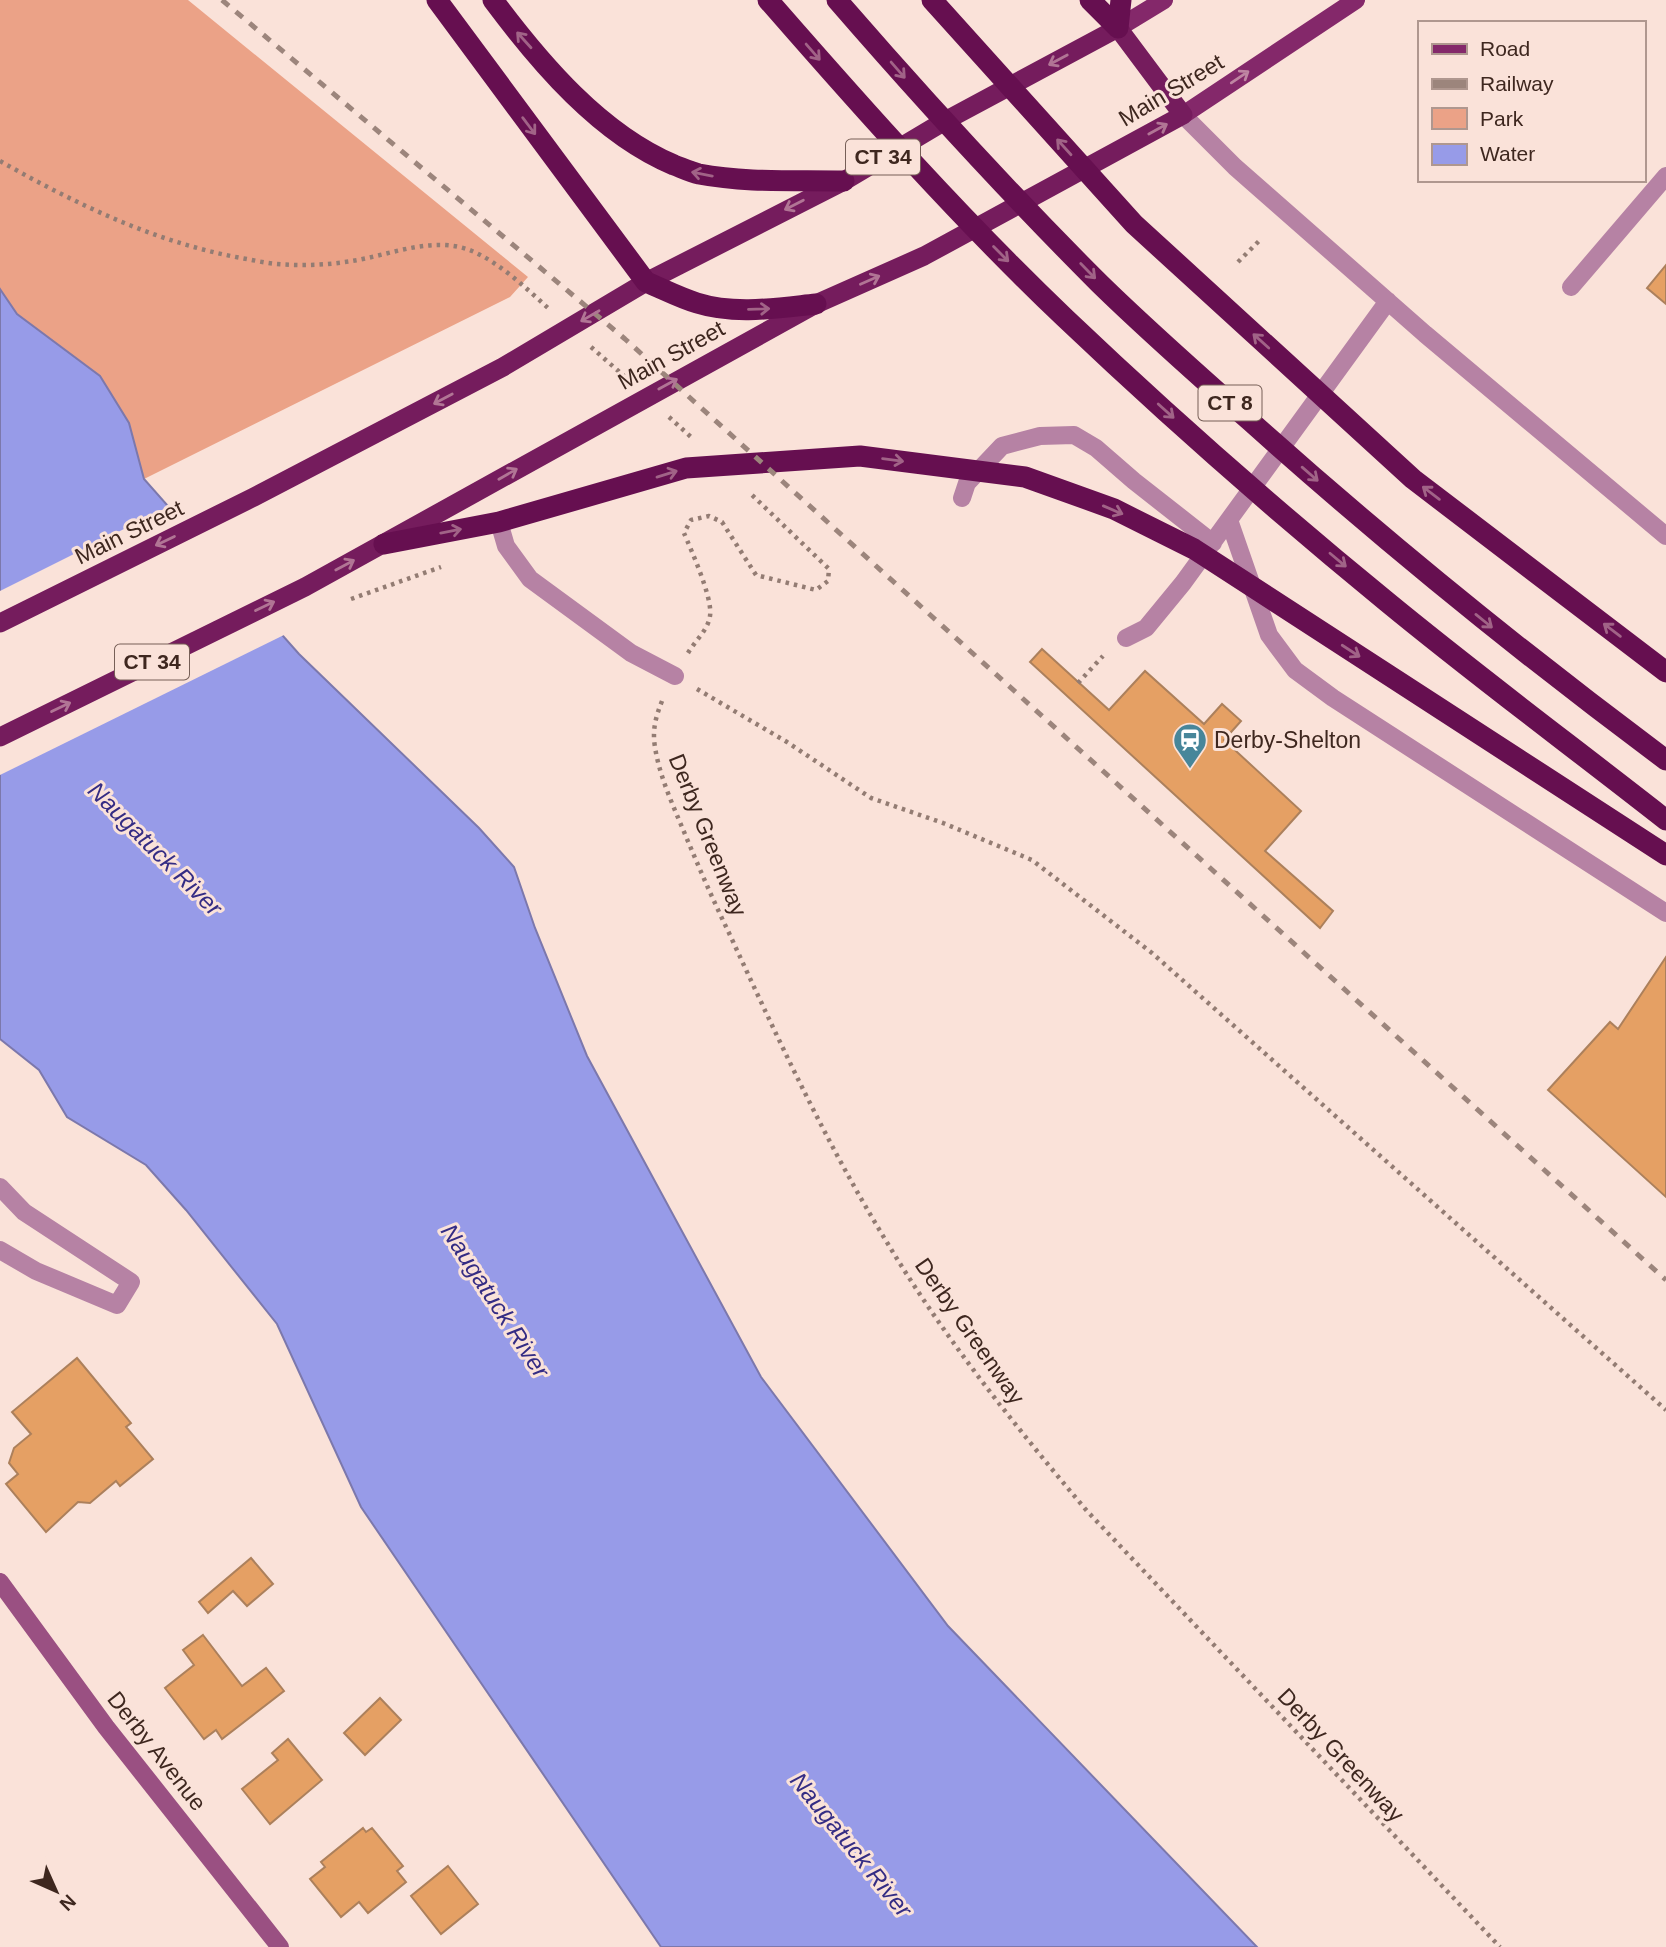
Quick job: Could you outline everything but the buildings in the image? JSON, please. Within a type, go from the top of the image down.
[{"type":"highway","points":[[437,0],[646,282],[697,303],[731,309],[763,310],[816,304]]},
{"type":"highway","points":[[493,0],[518,33],[585,106],[607,126],[648,154],[696,173],[742,180],[844,181]]},
{"type":"highway","points":[[768,0],[840,83],[996,249],[1064,317],[1158,404],[1387,603],[1666,820]]},
{"type":"highway","name":"CT 8","points":[[837,0],[911,86],[1004,185],[1100,284],[1200,376],[1381,537],[1554,677],[1666,760]]},
{"type":"highway","name":"CT 8","points":[[932,0],[1134,224],[1165,253],[1413,479],[1666,672]]},
{"type":"highway","points":[[1090,0],[1118,28],[1183,115]]},
{"type":"highway","points":[[1118,28],[1121,0]]},
{"type":"highway","name":"Main Street","points":[[0,623],[226,511],[503,367],[646,282],[844,181],[943,122],[1118,28]]},
{"type":"highway","name":"Main Street","points":[[0,737],[305,587],[816,304],[924,256],[1183,115]]},
{"type":"highway","points":[[384,544],[499,522],[686,468],[860,456],[1025,477],[1114,509],[1194,549],[1666,855]]},
{"type":"main road","name":"Main Street","points":[[1118,28],[1164,0]]},
{"type":"main road","name":"Main Street","points":[[1183,115],[1356,0]]},
{"type":"main road","name":"Derby Avenue","points":[[0,1582],[106,1727],[280,1947]]},
{"type":"lane","points":[[1183,115],[1235,167],[1388,301],[1666,536]]},
{"type":"lane","points":[[1571,287],[1666,176]]},
{"type":"lane","points":[[1126,638],[1146,628],[1213,543],[1388,301]]},
{"type":"lane","points":[[962,498],[967,483],[1002,446],[1040,436],[1074,435],[1096,448],[1213,543]]},
{"type":"lane","points":[[1229,520],[1269,635],[1295,670],[1344,706],[1666,913]]},
{"type":"lane","points":[[499,522],[506,546],[530,579],[631,653],[675,676]]},
{"type":"lane","points":[[0,1187],[24,1212],[131,1283],[117,1305],[36,1271],[0,1250]]},
{"type":"path","points":[[0,162],[59,194],[120,222],[219,254],[276,264],[314,264],[350,262],[447,244],[472,251],[496,266],[556,315]]},
{"type":"path","points":[[1238,262],[1260,240]]},
{"type":"path","points":[[587,342],[627,379]]},
{"type":"path","points":[[667,415],[698,444]]},
{"type":"path","name":"Derby Greenway","points":[[748,492],[829,569],[828,581],[816,590],[756,575],[722,522],[709,516],[691,520],[684,533],[697,563],[711,615],[662,700],[654,722],[654,746],[668,792],[706,886],[791,1067],[838,1158],[888,1245],[984,1384],[1028,1441],[1087,1511],[1500,1947]]},
{"type":"path","points":[[1079,682],[1109,648]]},
{"type":"path","points":[[675,676],[787,742],[871,798],[943,822],[1032,860],[1152,953],[1666,1410]]},
{"type":"green space","points":[[0,0],[188,0],[528,277],[510,297],[144,479],[129,423],[100,376],[17,314],[0,289]]},
{"type":"water","name":"Naugatuck River","points":[[0,289],[17,314],[100,376],[129,423],[144,479],[299,654],[479,828],[514,867],[535,928],[587,1056],[761,1377],[948,1626],[1257,1947],[661,1947],[361,1507],[277,1324],[186,1210],[146,1165],[67,1117],[39,1070],[0,1039]]},
{"type":"pier","points":[[172,505],[286,634],[0,775],[0,591]]},
{"type":"railway","points":[[222,0],[625,339],[1666,1280]]},
{"type":"place","name":"Derby-Shelton","points":[[1190,770]]}]
